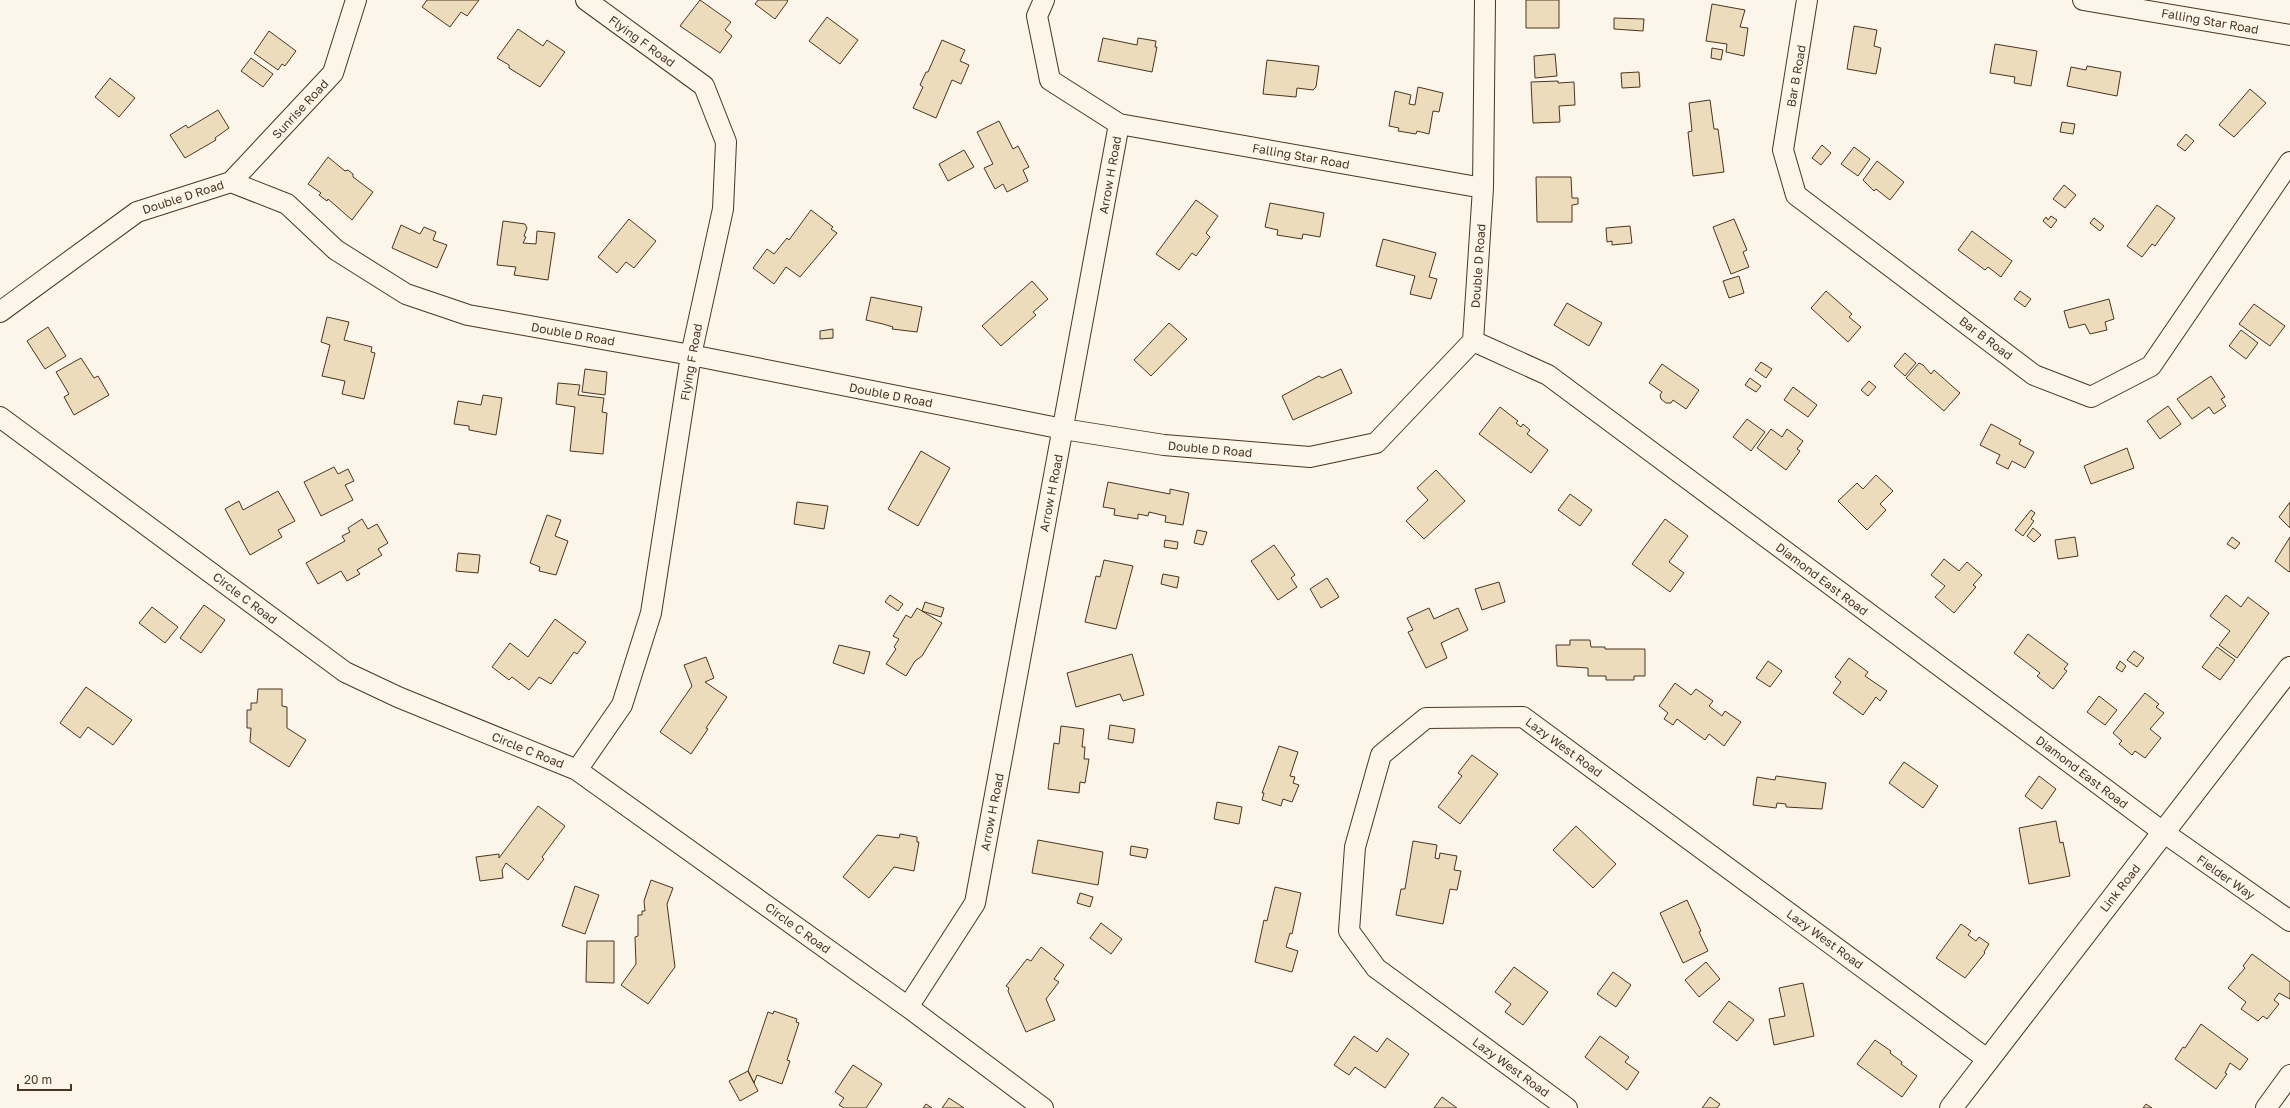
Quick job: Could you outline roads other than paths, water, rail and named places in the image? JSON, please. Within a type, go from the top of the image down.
[{"type":"main road","name":"Link Road","points":[[1951,1108],[1987,1059],[2290,668]]},
{"type":"street","name":"Sunrise Road","points":[[231,182],[333,73],[356,0]]},
{"type":"street","name":"Flying F Road","points":[[577,770],[622,705],[651,613],[691,355],[723,209],[726,142],[704,86],[586,0]]},
{"type":"street","name":"Arrow H Road","points":[[908,1007],[975,903],[1119,124],[1050,80],[1037,16],[1044,0]]},
{"type":"street","name":"Double D Road","points":[[0,312],[137,212],[231,182],[287,204],[336,250],[406,294],[468,315],[691,355],[1063,429],[1164,445],[1310,457],[1376,443],[1473,341],[1484,188],[1484,0]]},
{"type":"street","name":"Bar B Road","points":[[1807,0],[1783,150],[1796,195],[2034,374],[2091,398],[2151,366],[2290,162]]},
{"type":"street","name":"Falling Star Road","points":[[2083,0],[2290,35]]},
{"type":"street","name":"Falling Star Road","points":[[1119,124],[1484,188]]},
{"type":"street","name":"Diamond East Road","points":[[1473,341],[1548,375],[2163,832]]},
{"type":"street","name":"Circle C Road","points":[[0,417],[345,672],[406,700],[577,770],[908,1007],[1043,1108]]},
{"type":"street","name":"Lazy West Road","points":[[1567,1108],[1376,968],[1349,931],[1355,847],[1381,755],[1426,718],[1523,716],[1987,1059]]},
{"type":"street","name":"Fielder Way","points":[[2163,832],[2290,921]]},
{"type":"street","points":[[2266,1108],[2290,1075]]}]
